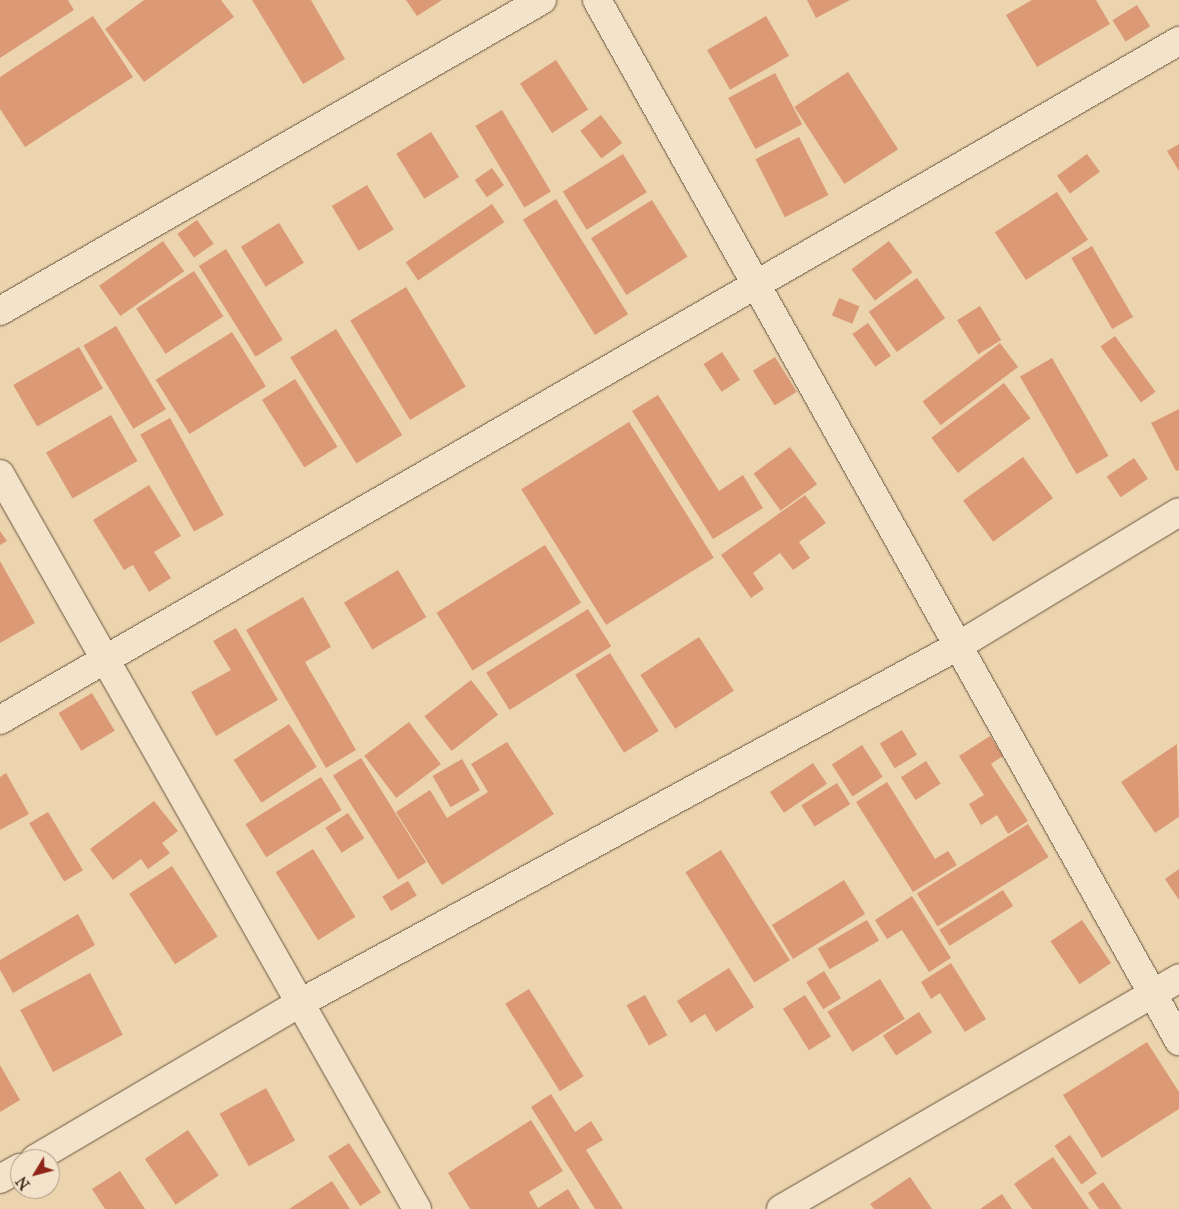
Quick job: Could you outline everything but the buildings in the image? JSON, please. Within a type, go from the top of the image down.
[{"type":"street","points":[[0,311],[542,0]]},
{"type":"street","points":[[597,0],[1179,1041]]},
{"type":"street","points":[[0,720],[1179,41]]},
{"type":"street","points":[[0,474],[417,1209]]},
{"type":"street","points":[[52,1149],[300,1003],[958,646],[1179,512]]},
{"type":"street","points":[[782,1209],[1179,978]]}]
